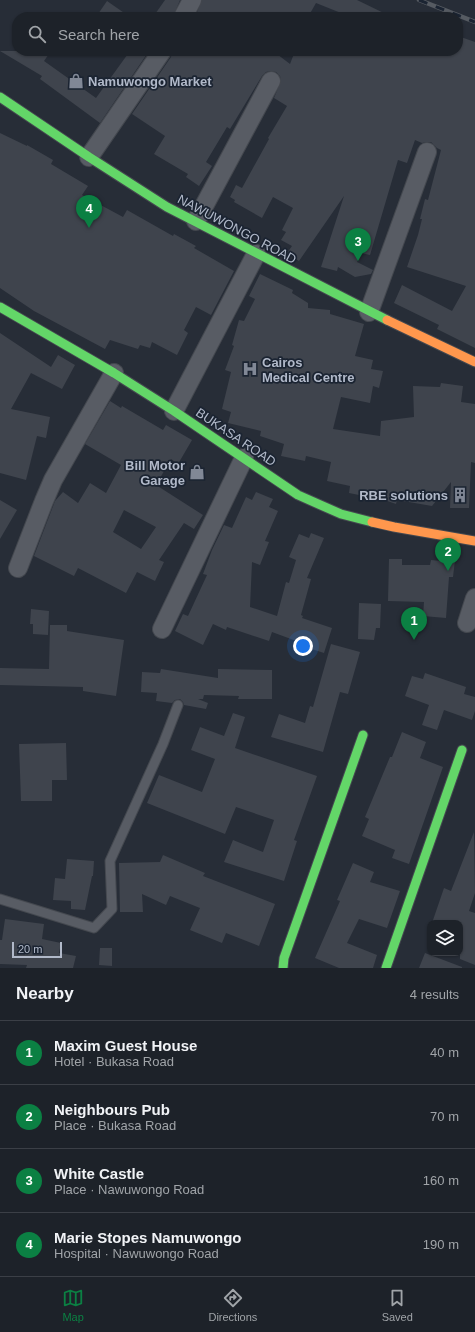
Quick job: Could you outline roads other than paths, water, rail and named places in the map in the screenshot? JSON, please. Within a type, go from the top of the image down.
[{"type":"street","points":[[186,12],[192,0]]},
{"type":"street","points":[[89,157],[159,56]]},
{"type":"street","points":[[196,221],[270,81]]},
{"type":"street","name":"NAWUWONGO ROAD","points":[[0,96],[89,157],[168,207],[369,312],[475,362]]},
{"type":"street","points":[[369,312],[427,152]]},
{"type":"street","points":[[174,410],[256,254]]},
{"type":"street","name":"BUKASA ROAD","points":[[0,307],[114,373],[174,410],[298,495],[341,514],[394,527],[475,541]]},
{"type":"street","points":[[18,568],[53,480],[114,373]]},
{"type":"street","points":[[162,629],[244,458]]},
{"type":"street","points":[[467,623],[475,598]]},
{"type":"street","points":[[284,968],[284,958],[363,735]]},
{"type":"street","points":[[386,968],[462,750]]},
{"type":"lane","points":[[0,899],[94,928],[112,909],[110,861],[163,744],[178,705]]},
{"type":"railway","points":[[419,0],[450,12]]},
{"type":"railway","points":[[463,17],[475,22]]},
{"type":"place","name":"Namuwongo Market","points":[[76,81]]},
{"type":"place","name":"Marie Stopes Namuwongo","points":[[89,228]]},
{"type":"place","name":"White Castle","points":[[358,261]]},
{"type":"place","name":"Cairos Medical Centre","points":[[250,369]]},
{"type":"place","name":"Bill Motor Garage","points":[[197,472]]},
{"type":"place","name":"RBE solutions","points":[[460,495]]},
{"type":"place","name":"Neighbours Pub","points":[[448,571]]},
{"type":"place","name":"Maxim Guest House","points":[[414,640]]}]
